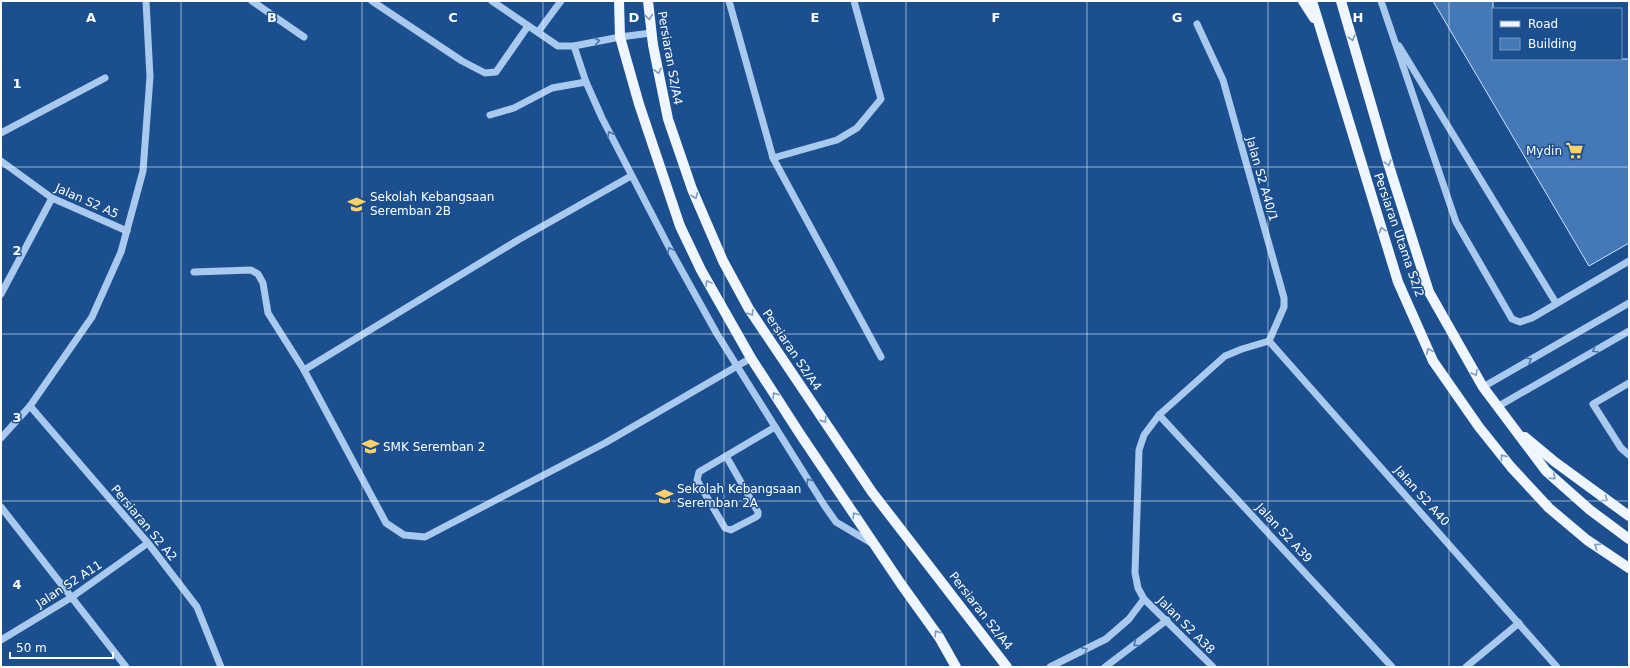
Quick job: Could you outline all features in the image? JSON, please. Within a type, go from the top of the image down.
[{"type":"main road","points":[[619,1],[620,36],[639,104],[680,226],[717,300],[751,358],[800,434],[939,637],[956,667]]},
{"type":"main road","name":"Persiaran S2/A4","points":[[648,1],[651,33],[668,119],[692,189],[723,261],[748,309],[872,492],[1007,667]]},
{"type":"main road","points":[[1303,1],[1321,30]]},
{"type":"main road","name":"Persiaran Utama S2/2","points":[[1312,1],[1398,282],[1433,361],[1479,427],[1511,467],[1549,508],[1587,540],[1629,568]]},
{"type":"main road","name":"Persiaran Utama S2/2","points":[[1342,4],[1388,166],[1429,292],[1483,387],[1546,471],[1590,510],[1629,539]]},
{"type":"main road","points":[[1509,422],[1555,462],[1629,516]]},
{"type":"street","points":[[1,438],[30,406],[92,317],[121,252],[143,171],[150,77],[146,1]]},
{"type":"street","points":[[252,1],[304,38]]},
{"type":"street","points":[[372,1],[462,61],[485,73],[496,72],[528,26]]},
{"type":"street","points":[[492,1],[558,46],[574,46],[620,36],[651,33]]},
{"type":"street","points":[[538,32],[561,1]]},
{"type":"street","points":[[728,1],[773,158],[881,357]]},
{"type":"street","points":[[773,158],[837,140],[857,128],[881,99],[854,1]]},
{"type":"street","points":[[1381,1],[1456,222],[1512,319],[1520,322],[1532,318],[1629,261]]},
{"type":"street","name":"Jalan S2 A40/1","points":[[1197,24],[1223,80],[1284,298],[1284,307],[1268,341]]},
{"type":"street","points":[[1392,34],[1556,303]]},
{"type":"street","points":[[574,46],[586,82],[602,118],[672,253],[717,334],[836,522],[876,545]]},
{"type":"street","points":[[1,133],[105,78]]},
{"type":"street","points":[[490,115],[514,108],[552,88],[567,84],[586,82]]},
{"type":"street","name":"Jalan S2 A5","points":[[1,161],[52,198],[127,231]]},
{"type":"street","points":[[304,370],[518,240],[632,176]]},
{"type":"street","points":[[1,294],[52,198]]},
{"type":"street","points":[[194,272],[251,270],[258,274],[264,283],[268,313],[304,370],[386,523],[404,535],[425,537],[605,443],[751,358]]},
{"type":"street","points":[[1483,387],[1629,303]]},
{"type":"street","points":[[1497,406],[1629,331]]},
{"type":"street","points":[[1050,667],[1106,639],[1129,619],[1144,599],[1138,588],[1135,573],[1139,450],[1144,435],[1159,415],[1225,356],[1268,341]]},
{"type":"street","name":"Jalan S2 A40","points":[[1268,341],[1557,667]]},
{"type":"street","points":[[1629,383],[1593,404],[1620,448],[1629,455]]},
{"type":"street","name":"Persiaran S2 A2","points":[[30,406],[148,543],[197,607],[221,667]]},
{"type":"street","name":"Jalan S2 A39","points":[[1159,415],[1392,667]]},
{"type":"street","points":[[726,456],[758,512],[756,517],[731,530],[725,528],[697,476],[699,472],[726,456],[775,427]]},
{"type":"street","points":[[1,507],[126,667]]},
{"type":"street","name":"Jalan S2 A11","points":[[1,640],[72,596],[148,543]]},
{"type":"street","name":"Jalan S2 A38","points":[[1144,599],[1213,667]]},
{"type":"street","points":[[1105,667],[1167,620]]},
{"type":"street","points":[[1466,667],[1519,623]]},
{"type":"building","name":"Mydin","points":[[1433,1],[1493,1],[1492,60],[1629,59],[1629,243],[1589,266]]},
{"type":"place","name":"Mydin","points":[[1575,151]]},
{"type":"place","name":"Sekolah Kebangsaan Seremban 2B","points":[[357,204]]},
{"type":"place","name":"SMK Seremban 2","points":[[370,447]]},
{"type":"place","name":"Sekolah Kebangsaan Seremban 2A","points":[[664,496]]}]
